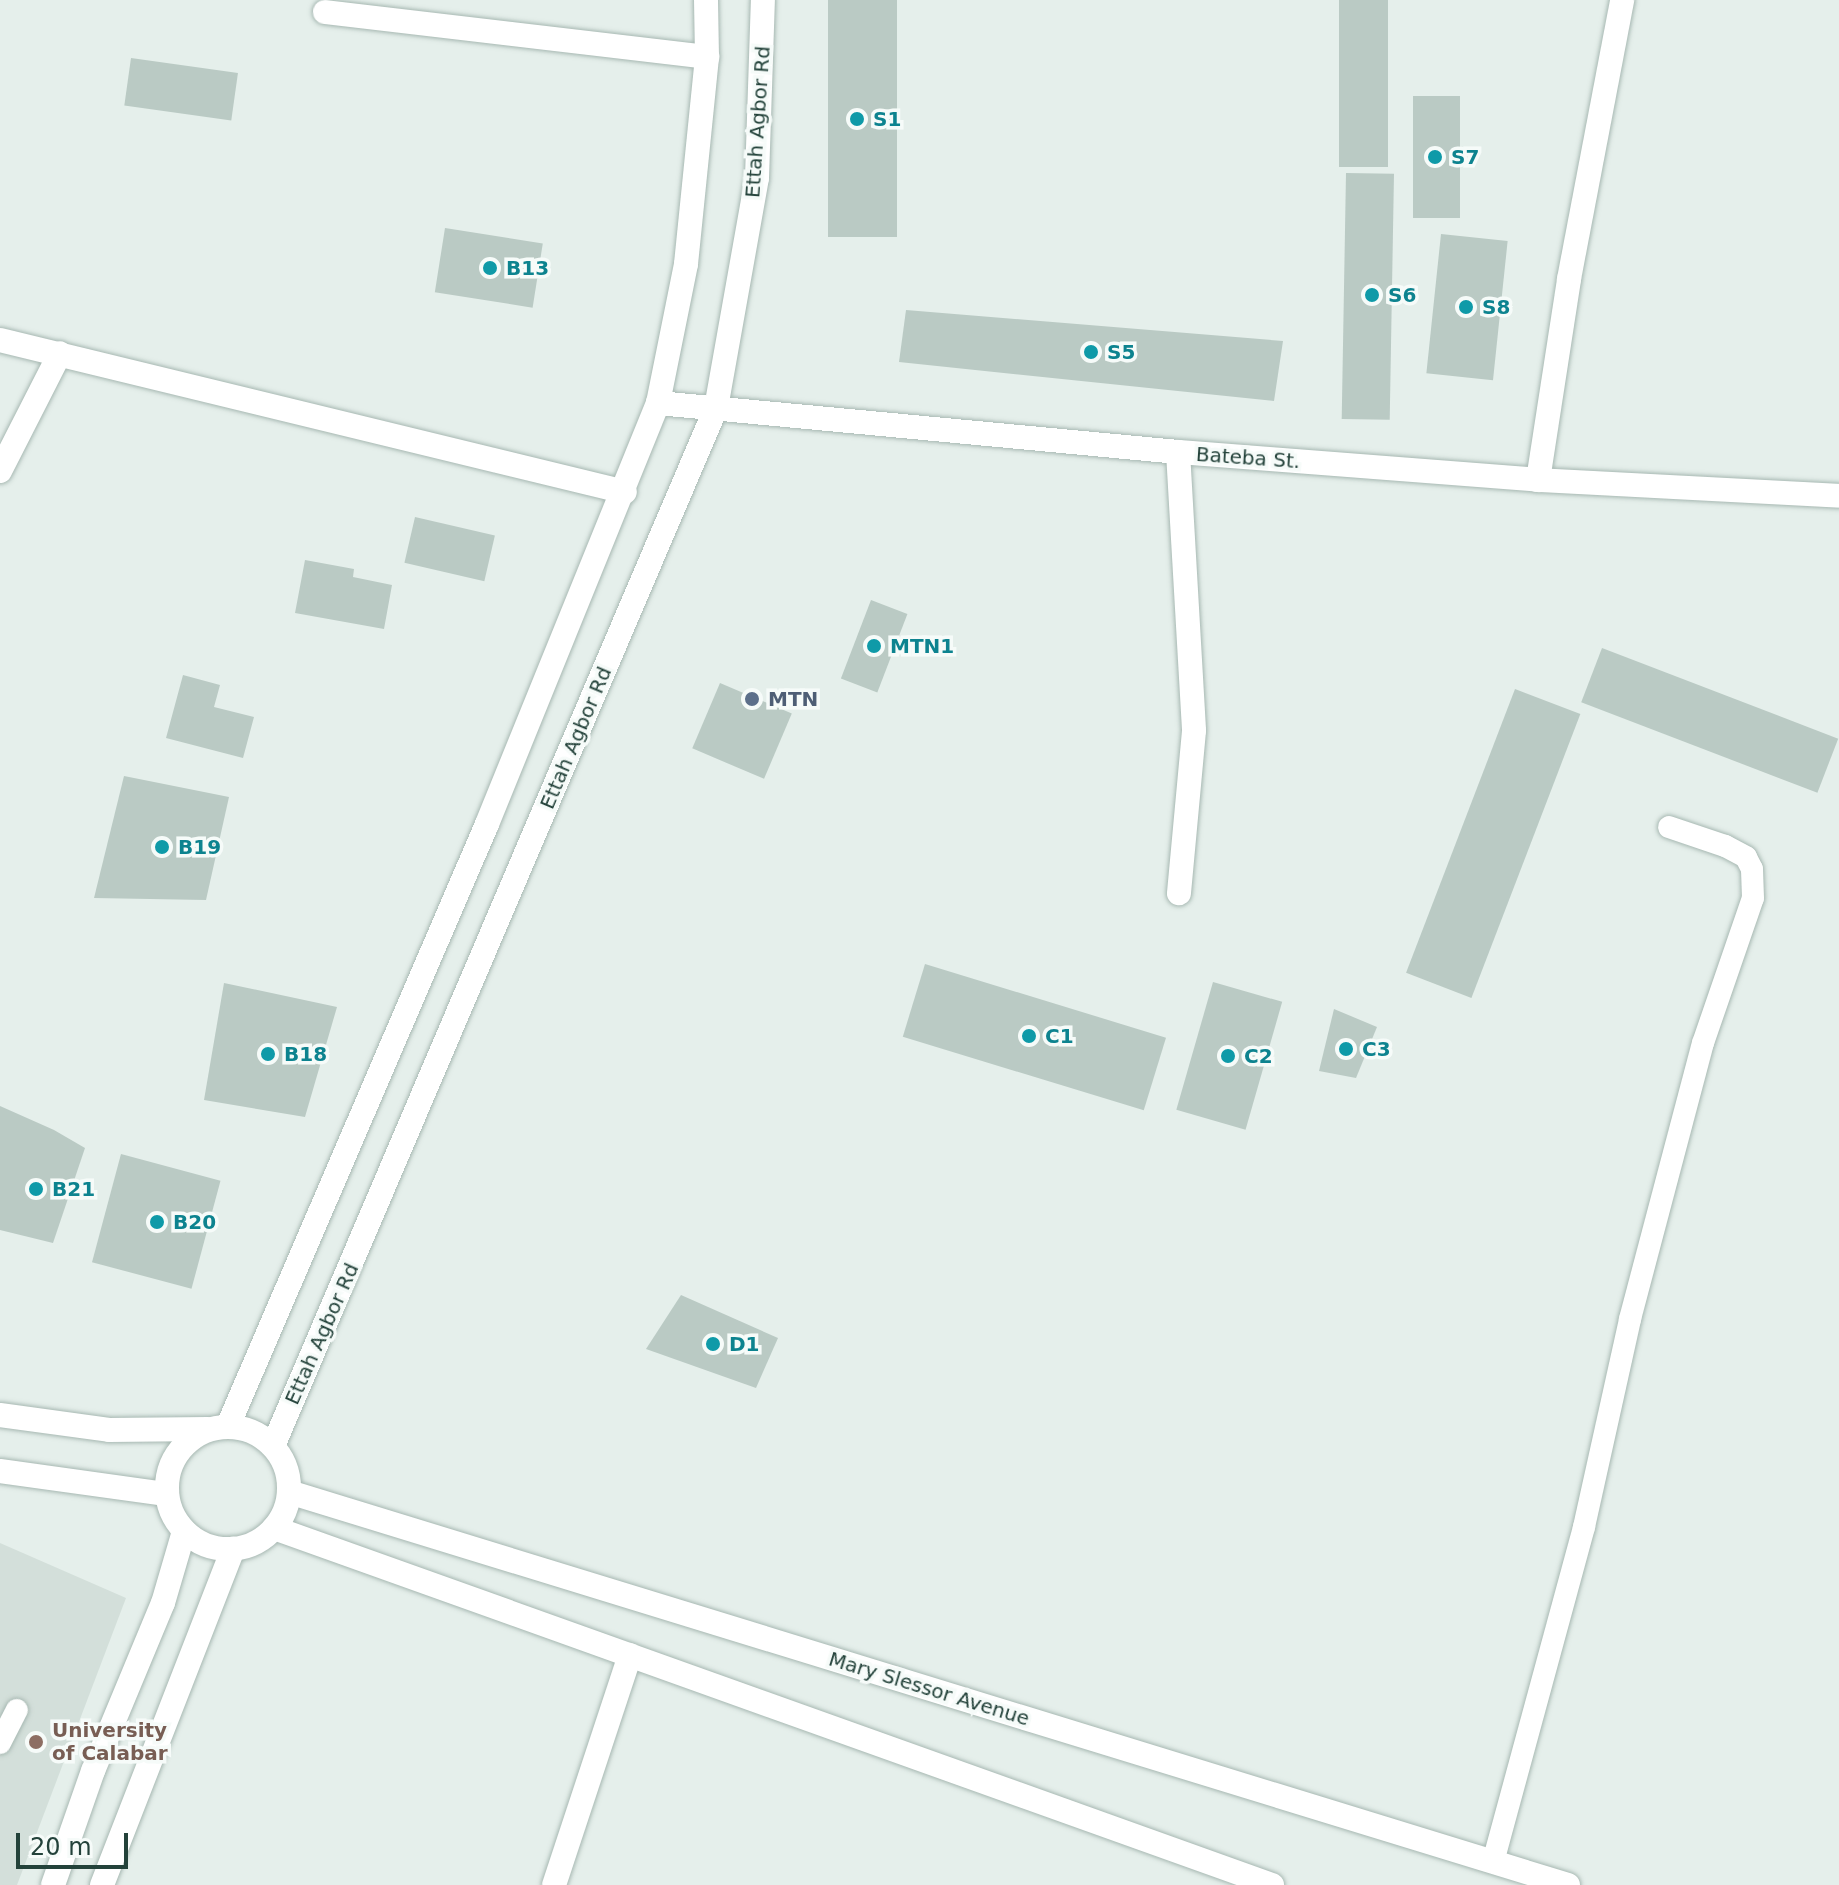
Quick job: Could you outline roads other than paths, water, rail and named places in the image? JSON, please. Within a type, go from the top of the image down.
[{"type":"main road","points":[[0,1415],[109,1430],[218,1427],[252,1432],[273,1446],[286,1467],[289,1492],[285,1512],[274,1528],[256,1542],[233,1549],[198,1542],[184,1531],[172,1514],[166,1494],[168,1473],[176,1454],[190,1439],[218,1427],[389,1058],[569,617],[625,492],[658,403],[686,264],[707,57],[706,0]]},
{"type":"main road","name":"Ettah Agbor Rd","points":[[273,1446],[716,408],[757,178],[763,0]]},
{"type":"main road","points":[[1538,480],[1569,279],[1622,0]]},
{"type":"main road","points":[[325,12],[707,57]]},
{"type":"main road","points":[[0,340],[625,492]]},
{"type":"main road","points":[[0,471],[60,353]]},
{"type":"main road","name":"Bateba St.","points":[[658,403],[1178,452],[1538,480],[1839,496]]},
{"type":"main road","points":[[1178,452],[1194,731],[1179,893]]},
{"type":"main road","points":[[0,1471],[166,1494]]},
{"type":"main road","name":"Mary Slessor Avenue","points":[[289,1492],[1568,1885]]},
{"type":"main road","points":[[274,1528],[1272,1885]]},
{"type":"main road","points":[[53,1885],[93,1771],[163,1603],[184,1531]]},
{"type":"main road","points":[[102,1885],[233,1549]]},
{"type":"main road","points":[[554,1885],[630,1655]]},
{"type":"lane","points":[[1493,1862],[1584,1527],[1630,1319],[1699,1058],[1730,956],[1753,898],[1752,869],[1746,857],[1725,846],[1669,827]]},
{"type":"lane","points":[[0,1743],[17,1710]]},
{"type":"place","name":"S1","points":[[857,119]]},
{"type":"place","name":"S7","points":[[1435,157]]},
{"type":"place","name":"B13","points":[[490,268]]},
{"type":"place","name":"S6","points":[[1372,295]]},
{"type":"place","name":"S8","points":[[1466,307]]},
{"type":"place","name":"S5","points":[[1091,352]]},
{"type":"place","name":"MTN1","points":[[874,646]]},
{"type":"place","name":"MTN","points":[[752,699]]},
{"type":"place","name":"B19","points":[[162,847]]},
{"type":"place","name":"C1","points":[[1029,1036]]},
{"type":"place","name":"C3","points":[[1346,1049]]},
{"type":"place","name":"B18","points":[[268,1054]]},
{"type":"place","name":"C2","points":[[1228,1056]]},
{"type":"place","name":"B21","points":[[36,1189]]},
{"type":"place","name":"B20","points":[[157,1222]]},
{"type":"place","name":"D1","points":[[713,1344]]},
{"type":"place","name":"University of Calabar","points":[[36,1742]]}]
